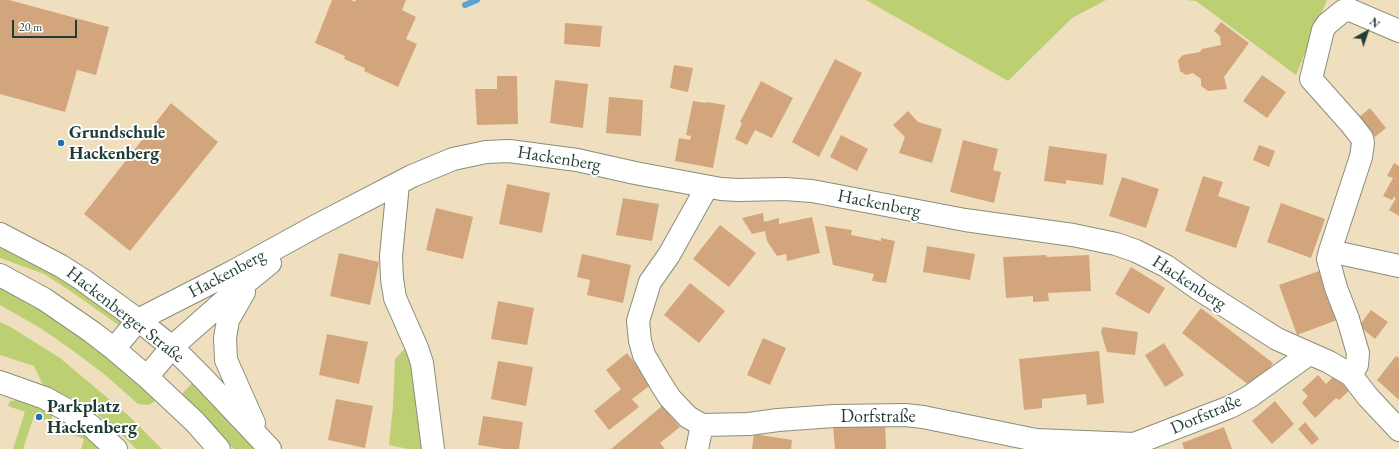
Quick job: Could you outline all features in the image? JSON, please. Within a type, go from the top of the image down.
[{"type":"street","points":[[1351,375],[1357,365],[1358,352],[1328,259],[1361,157],[1363,144],[1362,138],[1352,124],[1310,79],[1323,30],[1337,15],[1343,11],[1350,10],[1399,31]]},
{"type":"street","name":"Hackenberg","points":[[138,320],[234,271],[412,176],[453,159],[486,152],[509,151],[577,160],[707,187],[738,190],[785,189],[812,191],[964,220],[1073,235],[1116,244],[1136,251],[1166,266],[1277,340],[1329,362],[1351,375],[1368,397],[1399,430]]},
{"type":"street","points":[[398,184],[391,256],[392,279],[395,298],[422,363],[433,449]]},
{"type":"street","points":[[697,449],[702,425],[688,417],[670,398],[661,384],[644,355],[640,340],[638,321],[650,282],[669,255],[707,187]]},
{"type":"street","name":"Hackenberg","points":[[147,377],[172,347],[253,277],[316,226]]},
{"type":"street","name":"Hackenberger Straße","points":[[0,234],[61,266],[138,320],[172,347],[265,444]]},
{"type":"street","points":[[1330,251],[1399,266]]},
{"type":"street","name":"Hackenberger Straße","points":[[0,275],[44,299],[114,349],[147,377],[195,422],[219,449]]},
{"type":"street","name":"Hackenberg","points":[[253,277],[228,320],[225,338],[226,360],[238,390],[265,444]]},
{"type":"street","points":[[114,349],[138,320]]},
{"type":"street","name":"Dorfstraße","points":[[702,425],[749,424],[778,420],[834,416],[905,415],[924,417],[1036,440],[1135,446],[1236,403],[1254,393],[1309,354]]},
{"type":"street","points":[[0,382],[45,398],[65,409],[91,426],[116,449]]},
{"type":"green space","points":[[866,0],[1106,0],[1072,18],[1008,81]]},
{"type":"green space","points":[[1186,0],[1327,0],[1296,75],[1196,1]]},
{"type":"green space","points":[[0,246],[51,272],[82,292],[121,320],[120,324],[117,324],[44,274],[0,258]]},
{"type":"green space","points":[[0,287],[15,294],[57,319],[106,354],[157,399],[151,404],[138,404],[104,374],[72,350],[42,329],[0,305]]},
{"type":"green space","points":[[0,322],[9,326],[60,358],[128,415],[162,449],[136,449],[89,407],[43,385],[34,366],[0,355]]},
{"type":"green space","points":[[407,346],[414,359],[424,449],[408,449],[389,445],[393,406],[395,359]]},
{"type":"green space","points":[[193,382],[256,449],[234,449],[181,395]]},
{"type":"green space","points":[[17,400],[47,411],[52,415],[52,418],[49,421],[34,416],[23,449],[13,449],[25,412],[8,406],[10,401]]},
{"type":"green space","points":[[73,425],[106,449],[81,449],[84,439],[67,433],[70,426]]},
{"type":"building","points":[[0,0],[9,0],[109,27],[96,75],[77,70],[65,112],[0,94]]},
{"type":"building","points":[[332,0],[351,0],[355,2],[356,0],[406,0],[402,10],[416,17],[406,39],[417,44],[398,87],[364,71],[365,68],[344,59],[345,56],[315,43]]},
{"type":"building","points":[[1221,22],[1249,43],[1224,77],[1227,89],[1208,91],[1201,86],[1201,79],[1193,73],[1186,75],[1180,71],[1178,60],[1183,55],[1200,52],[1202,49],[1221,45],[1220,36],[1214,31]]},
{"type":"building","points":[[565,23],[602,26],[600,47],[564,44]]},
{"type":"building","points":[[835,59],[862,73],[819,157],[792,142]]},
{"type":"building","points":[[674,65],[693,68],[688,92],[670,88]]},
{"type":"building","points":[[1262,75],[1286,92],[1267,118],[1243,101]]},
{"type":"building","points":[[497,76],[517,76],[518,124],[477,125],[475,89],[497,89]]},
{"type":"building","points":[[555,80],[588,84],[583,128],[550,123]]},
{"type":"building","points":[[761,81],[793,98],[772,138],[755,130],[747,145],[735,139],[742,123],[740,122]]},
{"type":"building","points":[[609,97],[643,100],[641,136],[606,133]]},
{"type":"building","points":[[693,101],[725,105],[713,168],[675,161],[679,138],[690,140],[691,136],[686,135]]},
{"type":"building","points":[[171,103],[218,142],[130,251],[84,214]]},
{"type":"building","points":[[1370,108],[1386,128],[1375,137],[1359,117]]},
{"type":"building","points":[[908,111],[918,122],[942,129],[932,163],[899,153],[905,137],[893,125]]},
{"type":"building","points":[[841,135],[868,149],[857,171],[830,157]]},
{"type":"building","points":[[963,140],[998,149],[993,170],[1001,172],[994,203],[950,192]]},
{"type":"building","points":[[1259,145],[1275,151],[1269,167],[1253,160]]},
{"type":"building","points":[[1049,146],[1107,154],[1103,185],[1066,180],[1066,184],[1044,181]]},
{"type":"building","points":[[1394,163],[1399,166],[1399,216],[1389,210],[1396,198],[1394,197],[1392,200],[1383,196],[1393,178],[1387,176]]},
{"type":"building","points":[[1203,176],[1223,182],[1218,196],[1250,207],[1236,248],[1185,231]]},
{"type":"building","points":[[1122,177],[1159,189],[1146,228],[1109,216]]},
{"type":"building","points":[[507,184],[550,193],[542,233],[499,224]]},
{"type":"building","points":[[623,198],[659,204],[652,241],[616,235]]},
{"type":"building","points":[[1281,203],[1325,219],[1311,258],[1267,242]]},
{"type":"building","points":[[436,208],[473,217],[463,259],[426,250]]},
{"type":"building","points":[[763,213],[764,222],[779,218],[779,224],[812,217],[820,253],[787,261],[786,254],[777,256],[767,241],[765,231],[752,234],[742,218]]},
{"type":"building","points":[[720,225],[756,253],[729,287],[693,259]]},
{"type":"building","points":[[825,226],[852,230],[851,235],[881,241],[881,238],[895,241],[886,283],[872,281],[874,274],[833,265]]},
{"type":"building","points":[[927,246],[975,254],[970,280],[923,272]]},
{"type":"building","points":[[339,253],[379,262],[370,305],[330,296]]},
{"type":"building","points":[[582,254],[631,265],[623,303],[587,295],[590,280],[577,277]]},
{"type":"building","points":[[1046,255],[1047,257],[1089,255],[1091,291],[1048,293],[1049,301],[1033,302],[1033,296],[1006,298],[1003,257]]},
{"type":"building","points":[[1131,267],[1165,288],[1149,314],[1115,294]]},
{"type":"building","points":[[1319,271],[1337,320],[1297,335],[1279,285]]},
{"type":"building","points":[[690,283],[725,311],[699,343],[664,315]]},
{"type":"building","points":[[498,301],[534,308],[527,345],[491,339]]},
{"type":"building","points":[[1201,308],[1273,363],[1254,389],[1182,333]]},
{"type":"building","points":[[1371,310],[1388,322],[1375,339],[1359,326]]},
{"type":"building","points":[[1103,327],[1138,332],[1135,355],[1107,352],[1101,332]]},
{"type":"building","points":[[327,334],[368,342],[359,384],[319,375]]},
{"type":"building","points":[[763,338],[786,348],[770,385],[747,375]]},
{"type":"building","points":[[1164,343],[1184,375],[1165,387],[1145,355]]},
{"type":"building","points":[[1099,351],[1104,403],[1087,405],[1086,394],[1042,399],[1042,408],[1024,410],[1019,359]]},
{"type":"building","points":[[627,353],[652,384],[632,399],[639,407],[609,430],[594,411],[621,389],[606,370]]},
{"type":"building","points":[[1396,356],[1399,358],[1399,400],[1377,380]]},
{"type":"building","points":[[498,361],[533,367],[526,406],[491,399]]},
{"type":"building","points":[[1318,375],[1326,384],[1335,375],[1350,390],[1339,400],[1336,398],[1315,418],[1302,403],[1308,396],[1302,390]]},
{"type":"building","points":[[336,399],[373,406],[365,448],[328,440]]},
{"type":"building","points":[[1275,401],[1294,424],[1272,444],[1252,421]]},
{"type":"building","points":[[662,406],[680,427],[660,443],[665,449],[611,449]]},
{"type":"building","points":[[483,416],[523,422],[519,449],[504,449],[478,445]]},
{"type":"building","points":[[1305,422],[1319,439],[1312,445],[1298,429]]},
{"type":"building","points":[[885,423],[886,449],[835,449],[833,425]]},
{"type":"building","points":[[1224,427],[1232,449],[1184,449],[1182,443]]},
{"type":"building","points":[[754,434],[792,440],[791,449],[752,449]]},
{"type":"waterway","points":[[465,5],[477,0]]},
{"type":"place","name":"Grundschule Hackenberg","points":[[61,143]]},
{"type":"place","name":"Parkplatz Hackenberg","points":[[39,417]]}]
